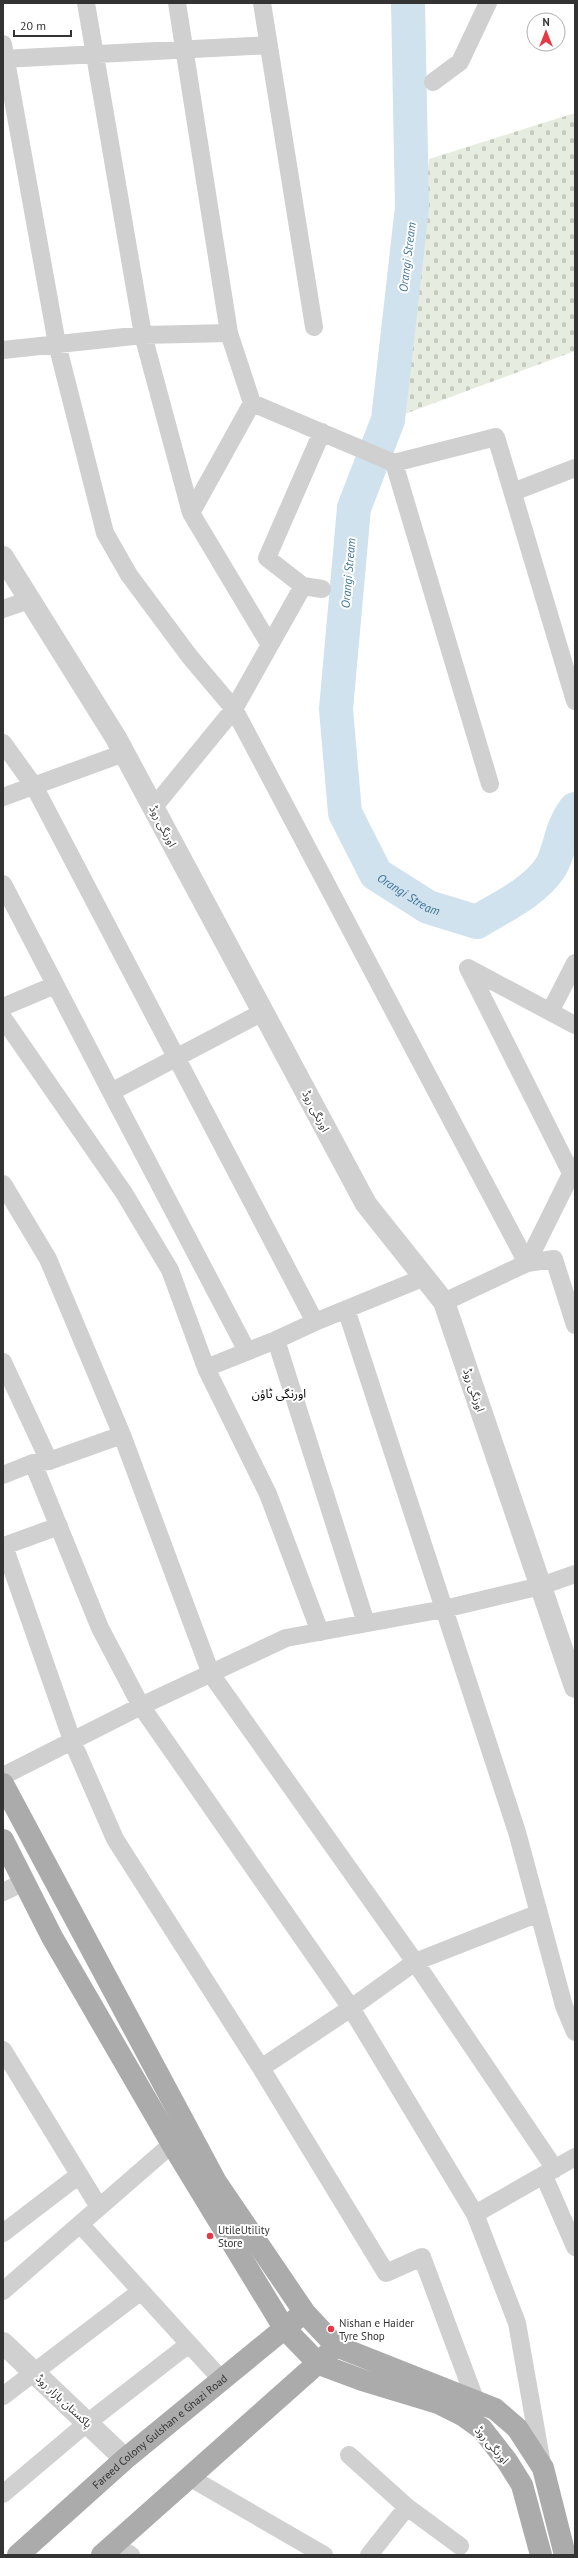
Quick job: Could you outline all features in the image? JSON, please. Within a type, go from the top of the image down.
[{"type":"main road","points":[[3,1784],[216,2182],[305,2313],[336,2346],[495,2409],[517,2428],[543,2468],[565,2555]]},
{"type":"main road","points":[[3,1840],[52,1937],[172,2144],[284,2328],[318,2364]]},
{"type":"main road","name":"Fareed Colony Gulshan e Ghazi Road","points":[[18,2555],[125,2459],[284,2328],[305,2313]]},
{"type":"main road","points":[[115,2552],[189,2477],[318,2364],[336,2346]]},
{"type":"main road","name":"اورنگی روڈ","points":[[318,2364],[362,2380],[438,2403],[464,2416],[490,2439],[522,2485],[541,2555]]},
{"type":"street","points":[[86,3],[143,335],[191,513],[270,645]]},
{"type":"street","points":[[177,3],[229,333],[252,403],[191,513]]},
{"type":"street","points":[[262,3],[314,327]]},
{"type":"street","points":[[433,82],[460,62],[488,3]]},
{"type":"street","points":[[269,46],[94,54],[4,54],[57,344],[105,533],[129,575],[190,657],[234,709],[527,1263]]},
{"type":"street","points":[[3,350],[143,335],[229,333]]},
{"type":"street","points":[[252,403],[394,463],[496,437],[575,701]]},
{"type":"street","points":[[322,589],[303,586],[267,558],[323,432]]},
{"type":"street","points":[[394,463],[490,784]]},
{"type":"street","points":[[513,492],[575,468]]},
{"type":"street","name":"اورنگی روڈ","points":[[3,557],[124,753],[366,1204],[444,1302],[542,1586],[575,1687]]},
{"type":"street","points":[[153,808],[234,709],[303,586]]},
{"type":"street","points":[[3,609],[29,600]]},
{"type":"street","points":[[3,742],[34,786],[175,1058],[315,1322]]},
{"type":"street","points":[[3,797],[124,753]]},
{"type":"street","points":[[3,884],[247,1351]]},
{"type":"street","points":[[550,1012],[575,963]]},
{"type":"street","points":[[527,1263],[574,1172],[468,968],[575,1025]]},
{"type":"street","points":[[3,1007],[55,985]]},
{"type":"street","points":[[111,1092],[263,1012]]},
{"type":"street","points":[[3,1018],[124,1194],[170,1270],[206,1368],[268,1494],[320,1632]]},
{"type":"street","points":[[3,1184],[48,1259],[122,1436],[211,1674],[415,1962],[549,2172],[575,2247]]},
{"type":"street","points":[[444,1302],[527,1263],[554,1259],[575,1325]]},
{"type":"street","points":[[206,1368],[425,1277]]},
{"type":"street","points":[[346,1309],[517,1832],[564,2006],[575,2032]]},
{"type":"street","points":[[276,1340],[366,1623]]},
{"type":"street","points":[[3,1362],[41,1462],[59,1526],[100,1628],[141,1706],[351,2008],[475,2214],[517,2323],[543,2468]]},
{"type":"street","points":[[3,1475],[122,1436]]},
{"type":"street","points":[[59,1526],[4,1546],[72,1743],[115,1839],[261,2068],[386,2273],[422,2257],[490,2439]]},
{"type":"street","points":[[3,1776],[72,1743],[141,1706],[286,1638],[444,1609],[542,1586],[575,1574]]},
{"type":"street","points":[[3,1892],[24,1882]]},
{"type":"street","points":[[261,2068],[351,2008],[415,1962],[539,1913]]},
{"type":"street","points":[[4,2054],[99,2208]]},
{"type":"street","points":[[3,2291],[172,2144]]},
{"type":"street","points":[[475,2214],[575,2157]]},
{"type":"street","points":[[3,2233],[79,2175]]},
{"type":"street","points":[[80,2224],[222,2379]]},
{"type":"street","points":[[3,2396],[141,2291]]},
{"type":"street","name":"پاکستان بازار روڈ","points":[[3,2344],[125,2459]]},
{"type":"street","points":[[3,2494],[87,2423],[189,2344]]},
{"type":"street","points":[[348,2455],[407,2507],[460,2546]]},
{"type":"street","points":[[189,2477],[324,2555]]},
{"type":"street","points":[[369,2555],[407,2507]]},
{"type":"green space","points":[[575,113],[575,351],[402,415],[429,159]]},
{"type":"waterway","name":"Orangi Stream","points":[[408,3],[412,207],[388,420],[354,508],[336,709],[345,813],[376,874],[428,907],[477,922],[516,899],[543,877],[554,861],[563,832],[575,809]]},
{"type":"place","name":"UtileUtility Store","points":[[210,2236]]},
{"type":"place","name":"Nishan e Haider Tyre Shop","points":[[331,2329]]},
{"type":"district","name":"اورنگی ٹاؤن","points":[[279,1393]]}]
